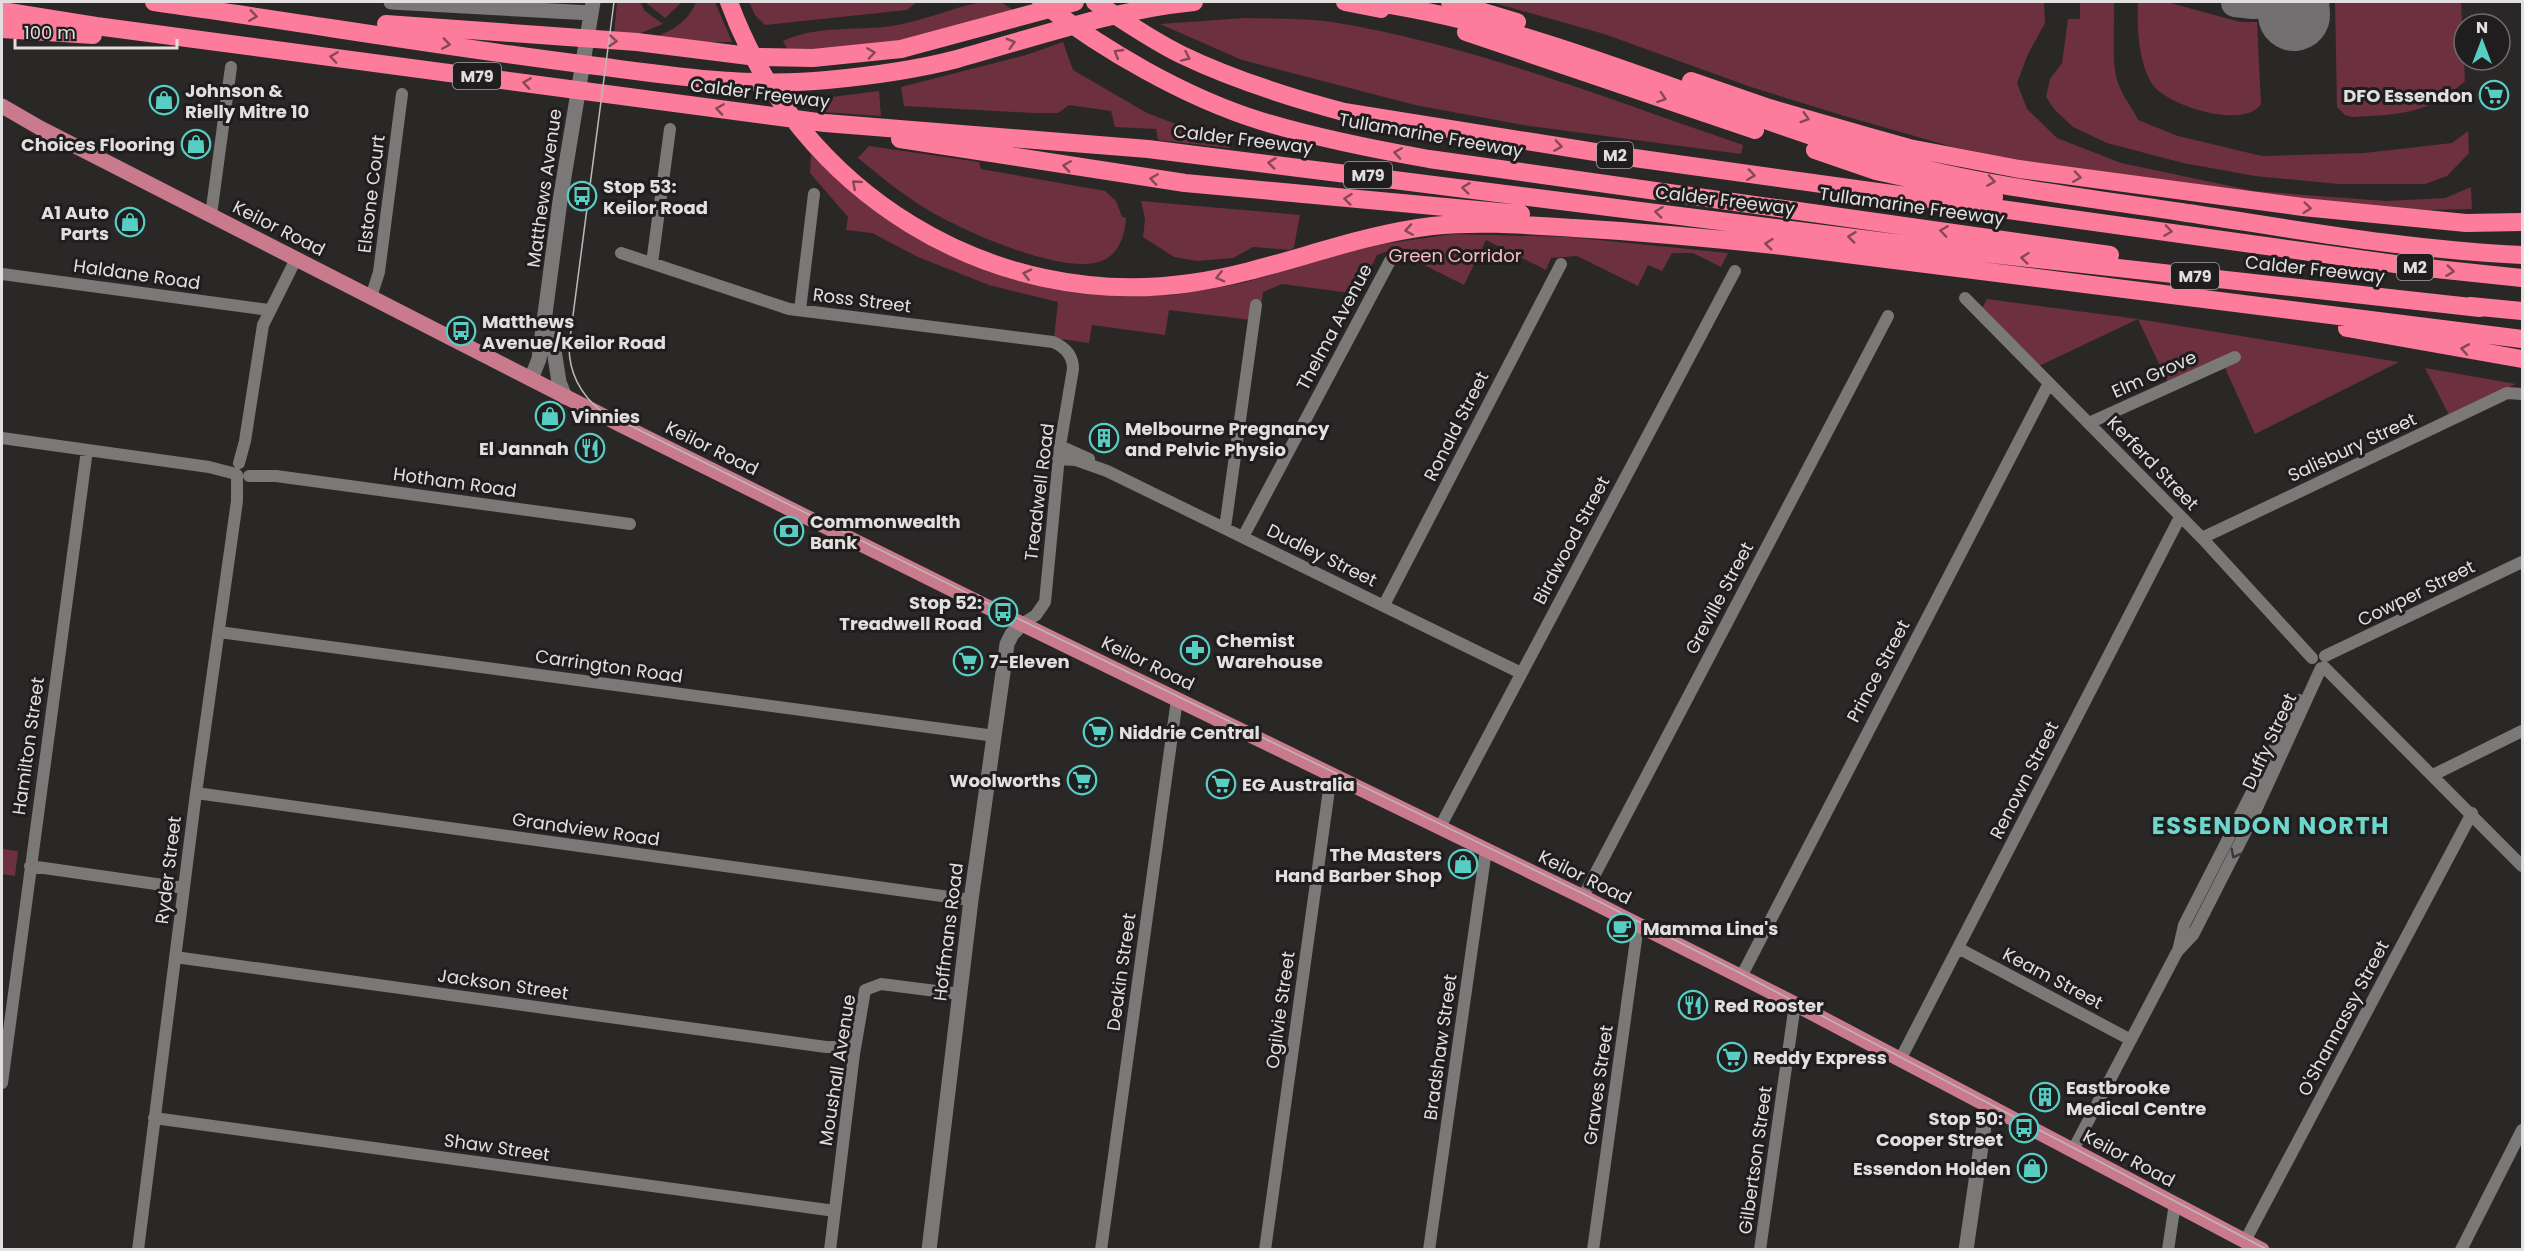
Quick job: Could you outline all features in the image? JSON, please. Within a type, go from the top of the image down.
[{"type":"highway","name":"Calder Freeway","points":[[154,2],[545,60],[707,80],[765,83],[824,81],[911,69],[1094,19],[1156,6],[1194,2]]},
{"type":"highway","points":[[729,2],[746,44],[785,109],[827,158],[878,202],[938,240],[1011,269],[1050,279],[1090,285],[1134,287],[1192,283],[1234,274],[1364,238],[1433,226],[1521,224],[1656,233]]},
{"type":"highway","name":"Tullamarine Freeway","points":[[1041,2],[1094,39],[1148,71],[1258,120],[1371,149],[2480,308],[2523,311]]},
{"type":"highway","points":[[346,29],[386,24],[637,42],[757,57],[813,58],[901,49],[1075,2]]},
{"type":"highway","name":"Tullamarine Freeway","points":[[1095,2],[1181,54],[1238,79],[1344,112],[1620,156],[2417,267],[2523,278]]},
{"type":"highway","points":[[1345,2],[1412,16],[1455,29],[1876,171],[2110,223]]},
{"type":"highway","points":[[1371,2],[1439,13],[1508,32],[1803,134],[1874,156],[1947,174],[2275,226],[2473,252],[2523,255]]},
{"type":"highway","points":[[1450,2],[1769,108],[1866,136],[1950,156],[2103,181],[2303,207],[2413,219],[2490,224],[2523,222]]},
{"type":"highway","name":"Calder Freeway","points":[[2,11],[825,123],[1148,149],[1910,245],[2480,308]]},
{"type":"highway","points":[[2,29],[63,34],[176,36]]},
{"type":"highway","points":[[825,123],[914,142],[1185,183],[1480,209],[1656,233],[2078,282],[2523,339]]},
{"type":"highway","points":[[2103,181],[2331,227],[2473,252]]},
{"type":"highway","points":[[2078,282],[2523,359]]},
{"type":"main road","points":[[391,2],[583,14]]},
{"type":"main road","name":"Matthews Avenue","points":[[531,379],[539,359],[582,69],[583,14]]},
{"type":"main road","name":"Keilor Road","points":[[5,112],[565,397],[1022,624],[1583,897],[1795,1004],[2262,1250]]},
{"type":"main road","points":[[547,301],[556,371],[565,397]]},
{"type":"main road","name":"Hoffmans Road","points":[[929,1250],[971,900],[1007,644],[1012,634],[1022,624]]},
{"type":"main road","points":[[1966,1250],[1987,1105]]},
{"type":"street","points":[[211,215],[231,67]]},
{"type":"street","name":"Elstone Court","points":[[371,297],[379,272],[402,94]]},
{"type":"street","points":[[652,263],[670,129]]},
{"type":"street","points":[[800,310],[814,194]]},
{"type":"street","name":"Ross Street","points":[[621,253],[782,307],[1053,342],[1063,347],[1069,354]]},
{"type":"street","name":"Ryder Street","points":[[138,1248],[196,793],[261,334],[269,310],[296,259]]},
{"type":"street","name":"Thelma Avenue","points":[[1243,537],[1390,261]]},
{"type":"street","name":"Ronald Street","points":[[1384,605],[1561,264]]},
{"type":"street","name":"Birdwood Street","points":[[1440,827],[1735,271]]},
{"type":"street","name":"Haldane Road","points":[[2,274],[269,310]]},
{"type":"street","name":"Kerferd Street","points":[[1965,298],[2202,538],[2319,663],[2523,866]]},
{"type":"street","points":[[1225,528],[1256,305]]},
{"type":"street","name":"Greville Street","points":[[1583,897],[1888,316]]},
{"type":"street","name":"Treadwell Road","points":[[1022,624],[1036,615],[1044,602],[1059,453],[1073,369],[1069,354]]},
{"type":"street","name":"Elm Grove","points":[[2089,423],[2235,357]]},
{"type":"street","name":"Prince Street","points":[[1741,977],[2049,383]]},
{"type":"street","name":"Salisbury Street","points":[[2202,538],[2507,393],[2521,393]]},
{"type":"street","name":"Hotham Road","points":[[2,438],[630,524]]},
{"type":"street","name":"Hamilton Street","points":[[2,1083],[87,450]]},
{"type":"street","name":"Dudley Street","points":[[1059,453],[1107,471],[1521,673]]},
{"type":"street","name":"Renown Street","points":[[1900,1060],[2180,517]]},
{"type":"street","name":"Cowper Street","points":[[2319,663],[2523,562]]},
{"type":"street","name":"Carrington Road","points":[[219,632],[994,736]]},
{"type":"street","name":"Duffy Street","points":[[2073,1150],[2177,952],[2193,935],[2319,663]]},
{"type":"street","name":"Deakin Street","points":[[1101,1250],[1177,699]]},
{"type":"street","points":[[2433,776],[2523,731]]},
{"type":"street","name":"Ogilvie Street","points":[[1265,1250],[1331,775]]},
{"type":"street","name":"Grandview Road","points":[[196,793],[971,900]]},
{"type":"street","name":"O'Shannassy Street","points":[[2245,1240],[2472,813]]},
{"type":"street","name":"Bradshaw Street","points":[[1429,1250],[1486,850]]},
{"type":"street","points":[[30,866],[184,888]]},
{"type":"street","name":"Graves Street","points":[[1593,1250],[1638,925]]},
{"type":"street","name":"Keam Street","points":[[1958,948],[2131,1040]]},
{"type":"street","name":"Jackson Street","points":[[175,957],[854,1051]]},
{"type":"street","name":"Moushall Avenue","points":[[830,1250],[854,1051],[865,990],[881,984],[960,994]]},
{"type":"street","name":"Gilbertson Street","points":[[1760,1250],[1795,1004]]},
{"type":"street","name":"Shaw Street","points":[[154,1118],[835,1211]]},
{"type":"street","points":[[2461,1250],[2523,1130]]},
{"type":"street","points":[[2168,1250],[2174,1210],[2177,1205]]},
{"type":"green space","points":[[617,2],[640,2],[645,11],[663,24],[633,36],[614,35]]},
{"type":"green space","points":[[645,2],[682,2],[665,18]]},
{"type":"green space","points":[[696,2],[715,2],[732,42],[703,42],[658,36],[681,23],[690,14]]},
{"type":"green space","points":[[749,2],[917,2],[907,10],[765,25],[755,15]]},
{"type":"green space","points":[[982,2],[1001,2],[1016,12],[922,41],[790,54],[783,41],[823,31],[903,24]]},
{"type":"green space","points":[[1491,2],[2044,2],[2045,23],[2028,54],[2017,83],[2027,109],[2057,138],[2121,163],[2254,191],[2386,201],[2445,198],[2471,187],[2472,209],[2428,210],[2332,205],[2066,170],[1953,147],[1751,87],[1604,34]]},
{"type":"green space","points":[[2080,2],[2114,2],[2115,66],[2120,88],[2138,120],[2178,136],[2262,156],[2364,153],[2452,143],[2468,131],[2469,153],[2447,176],[2425,184],[2339,184],[2255,176],[2183,163],[2107,143],[2073,127],[2054,109],[2046,97],[2050,79],[2062,63],[2068,19],[2080,19]]},
{"type":"green space","points":[[2138,2],[2167,2],[2240,22],[2257,22],[2261,104],[2252,112],[2223,115],[2189,107],[2160,92],[2147,75],[2141,55]]},
{"type":"green space","points":[[2335,2],[2461,2],[2462,12],[2452,12],[2452,72],[2465,72],[2465,81],[2438,101],[2413,111],[2352,117],[2345,115],[2337,107]]},
{"type":"green space","points":[[1245,18],[1332,22],[1437,44],[1540,75],[1743,145],[1741,154],[1523,125],[1415,105],[1242,60],[1160,24]]},
{"type":"green space","points":[[1063,42],[1073,70],[1147,113],[1176,124],[1229,134],[1230,148],[1158,140],[1156,129],[1115,127],[1111,111],[1069,105],[1058,113],[904,106],[901,87],[1026,55]]},
{"type":"green space","points":[[879,91],[881,116],[822,112],[823,98]]},
{"type":"green space","points":[[869,146],[979,162],[981,169],[1105,191],[1116,201],[1122,217],[1126,218],[1123,236],[1118,247],[1109,257],[1087,264],[1066,263],[1014,249],[964,229],[910,198],[858,158]]},
{"type":"green space","name":"Green Corridor","points":[[811,155],[864,203],[893,224],[934,248],[988,271],[1057,289],[1131,296],[1174,295],[1243,283],[1363,247],[1453,234],[1568,237],[1728,253],[1721,267],[1693,253],[1672,253],[1662,271],[1648,265],[1638,286],[1577,256],[1551,258],[1546,270],[1486,240],[1464,285],[1406,256],[1405,252],[1397,248],[1377,255],[1358,294],[1282,284],[1263,292],[1259,321],[1169,310],[1165,335],[1092,325],[1089,343],[1054,338],[1058,302],[989,285],[918,257],[872,233],[846,230],[848,217],[810,173]]},
{"type":"green space","points":[[1141,201],[1300,215],[1294,247],[1291,250],[1253,247],[1233,258],[1197,261],[1174,257],[1143,237],[1145,219]]},
{"type":"green space","points":[[1987,299],[2138,319],[2039,366],[1981,310]]},
{"type":"green space","points":[[2138,319],[2399,362],[2255,434],[2225,368],[2168,383]]},
{"type":"green space","points":[[2425,368],[2516,384],[2449,415]]},
{"type":"green space","points":[[2,849],[18,851],[15,876],[2,874]]},
{"type":"taxiway","points":[[2235,3],[2253,5],[2293,3]]},
{"type":"runway","points":[[2293,2],[2294,15]]},
{"type":"tram line","points":[[614,2],[569,346],[571,365],[577,382],[587,397],[601,411],[1025,622],[1584,894],[1742,974],[2268,1250]]},
{"type":"place","name":"DFO Essendon","points":[[2494,95]]},
{"type":"place","name":"Johnson & Rielly Mitre 10","points":[[164,100]]},
{"type":"place","name":"Choices Flooring","points":[[196,144]]},
{"type":"place","name":"Stop 53: Keilor Road","points":[[582,196]]},
{"type":"place","name":"A1 Auto Parts","points":[[130,222]]},
{"type":"place","name":"Matthews Avenue/Keilor Road","points":[[461,331]]},
{"type":"place","name":"Vinnies","points":[[550,416]]},
{"type":"place","name":"Melbourne Pregnancy and Pelvic Physio","points":[[1104,438]]},
{"type":"place","name":"El Jannah","points":[[590,448]]},
{"type":"place","name":"Commonwealth Bank","points":[[789,531]]},
{"type":"place","name":"Stop 52: Treadwell Road","points":[[1003,612]]},
{"type":"place","name":"Chemist Warehouse","points":[[1195,650]]},
{"type":"place","name":"7-Eleven","points":[[968,661]]},
{"type":"place","name":"Niddrie Central","points":[[1098,732]]},
{"type":"place","name":"Woolworths","points":[[1082,780]]},
{"type":"place","name":"EG Australia","points":[[1221,784]]},
{"type":"place","name":"The Masters Hand Barber Shop","points":[[1463,864]]},
{"type":"place","name":"Mamma Lina's","points":[[1622,928]]},
{"type":"place","name":"Red Rooster","points":[[1693,1005]]},
{"type":"place","name":"Reddy Express","points":[[1732,1057]]},
{"type":"place","name":"Eastbrooke Medical Centre","points":[[2045,1097]]},
{"type":"place","name":"Stop 50: Cooper Street","points":[[2024,1128]]},
{"type":"place","name":"Essendon Holden","points":[[2032,1168]]},
{"type":"district","name":"ESSENDON NORTH","points":[[2271,825]]}]
